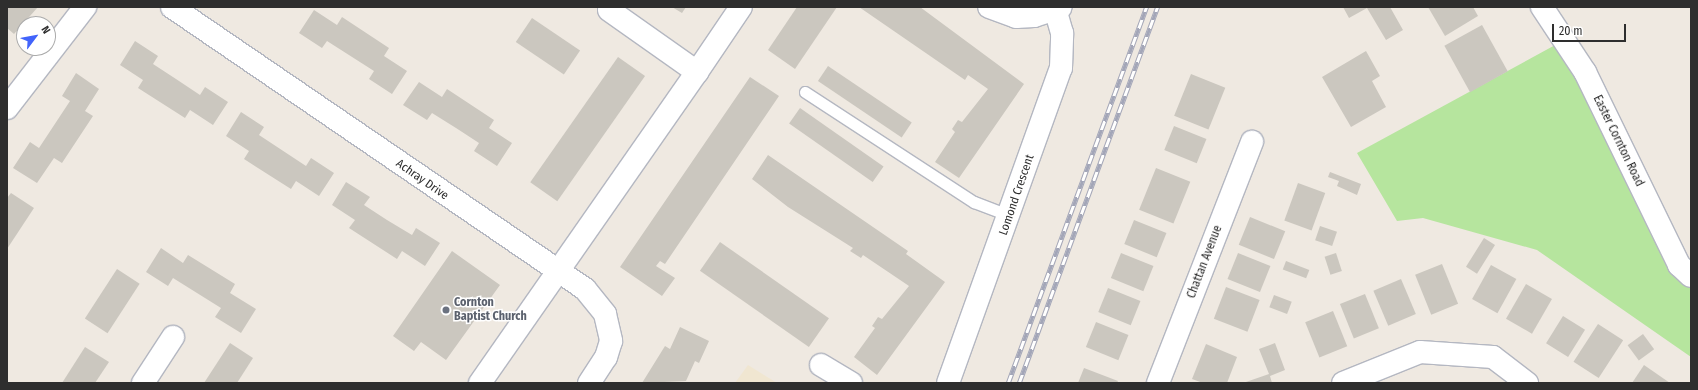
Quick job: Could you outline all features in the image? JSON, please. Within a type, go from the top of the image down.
[{"type":"street","points":[[7,108],[85,7]]},
{"type":"street","name":"Achray Drive","points":[[172,7],[558,271],[598,301],[610,326],[611,341],[606,357],[589,383]]},
{"type":"street","points":[[480,383],[741,7]]},
{"type":"street","points":[[989,7],[1016,17],[1058,8]]},
{"type":"street","name":"Easter Cornton Road","points":[[1542,7],[1585,72],[1679,265],[1691,276]]},
{"type":"street","name":"Lomond Crescent","points":[[948,383],[1010,216],[1061,68],[1062,33],[1058,8]]},
{"type":"street","points":[[609,10],[697,72]]},
{"type":"street","name":"Chattan Avenue","points":[[1158,383],[1252,142]]},
{"type":"street","points":[[142,383],[173,337]]},
{"type":"street","points":[[1343,383],[1420,352],[1493,357],[1527,383]]},
{"type":"street","points":[[821,364],[851,383]]},
{"type":"lane","points":[[805,92],[974,202],[1010,216]]},
{"type":"shaded area","points":[[748,365],[777,383],[735,383]]},
{"type":"green space","points":[[1557,44],[1691,273],[1691,357],[1537,250],[1423,218],[1397,221],[1357,153]]},
{"type":"building","points":[[7,7],[38,7],[30,16],[16,16],[16,32],[14,34],[7,28]]},
{"type":"building","points":[[672,7],[686,7],[682,13]]},
{"type":"building","points":[[797,7],[837,7],[795,69],[768,50]]},
{"type":"building","points":[[859,7],[920,7],[1024,84],[959,178],[935,162],[955,132],[952,129],[958,120],[962,122],[988,89],[968,75],[965,80]]},
{"type":"building","points":[[1343,7],[1390,7],[1403,30],[1386,40],[1367,8],[1349,18]]},
{"type":"building","points":[[1428,7],[1473,7],[1478,16],[1445,36]]},
{"type":"building","points":[[314,10],[337,25],[342,17],[389,48],[384,56],[407,71],[392,94],[369,79],[374,71],[327,41],[322,48],[299,33]]},
{"type":"building","points":[[532,18],[580,50],[564,74],[516,42]]},
{"type":"building","points":[[1482,25],[1508,71],[1470,92],[1444,46]]},
{"type":"building","points":[[135,41],[158,56],[153,64],[200,95],[205,87],[228,102],[213,125],[190,110],[185,118],[138,88],[143,80],[120,65]]},
{"type":"building","points":[[1366,51],[1380,76],[1372,81],[1386,107],[1351,127],[1322,77]]},
{"type":"building","points":[[618,57],[645,76],[557,201],[530,182]]},
{"type":"building","points":[[828,66],[912,122],[902,137],[818,81]]},
{"type":"building","points":[[76,73],[99,89],[85,111],[93,116],[62,163],[54,158],[37,183],[13,168],[30,142],[39,148],[70,101],[62,96]]},
{"type":"building","points":[[1191,74],[1225,88],[1208,130],[1174,116]]},
{"type":"building","points":[[750,77],[779,96],[665,264],[660,261],[656,266],[675,278],[662,296],[620,267]]},
{"type":"building","points":[[419,82],[442,97],[447,89],[494,120],[489,128],[512,143],[497,166],[474,151],[479,143],[456,128],[432,113],[427,120],[403,105]]},
{"type":"building","points":[[800,108],[884,167],[873,182],[789,124]]},
{"type":"building","points":[[241,112],[264,127],[259,135],[306,166],[311,158],[334,173],[319,196],[296,181],[291,189],[244,159],[249,151],[226,136]]},
{"type":"building","points":[[1174,126],[1206,139],[1197,163],[1164,150]]},
{"type":"building","points":[[768,155],[908,251],[906,254],[945,282],[877,375],[854,357],[875,328],[872,326],[878,317],[882,319],[909,286],[863,255],[861,258],[850,251],[853,248],[788,207],[752,179]]},
{"type":"building","points":[[1156,168],[1190,182],[1173,224],[1139,210]]},
{"type":"building","points":[[1330,172],[1361,184],[1357,195],[1337,186],[1339,181],[1328,177]]},
{"type":"building","points":[[346,182],[370,197],[364,205],[387,220],[412,235],[416,228],[440,243],[425,266],[402,251],[397,259],[349,228],[355,220],[332,205]]},
{"type":"building","points":[[1298,183],[1325,193],[1312,231],[1284,221]]},
{"type":"building","points":[[11,193],[34,208],[7,249],[7,198]]},
{"type":"building","points":[[1250,217],[1285,231],[1274,259],[1239,245]]},
{"type":"building","points":[[1134,220],[1166,233],[1157,257],[1124,244]]},
{"type":"building","points":[[1320,226],[1337,232],[1332,246],[1315,240]]},
{"type":"building","points":[[1484,238],[1495,245],[1477,274],[1466,267]]},
{"type":"building","points":[[720,242],[829,318],[809,347],[700,271]]},
{"type":"building","points":[[161,248],[183,263],[188,255],[235,284],[230,293],[256,309],[241,333],[215,317],[221,308],[173,278],[168,286],[146,272]]},
{"type":"building","name":"Cornton Baptist Church","points":[[452,251],[500,285],[446,360],[421,342],[414,351],[393,336]]},
{"type":"building","points":[[1121,253],[1153,266],[1143,291],[1111,278]]},
{"type":"building","points":[[1238,253],[1270,266],[1260,292],[1228,279]]},
{"type":"building","points":[[1336,253],[1342,271],[1330,275],[1325,257]]},
{"type":"building","points":[[1286,261],[1309,270],[1306,278],[1283,269]]},
{"type":"building","points":[[1442,264],[1458,304],[1431,315],[1415,275]]},
{"type":"building","points":[[1491,265],[1516,279],[1497,313],[1472,299]]},
{"type":"building","points":[[117,269],[140,284],[108,333],[85,318]]},
{"type":"building","points":[[1401,279],[1416,314],[1388,326],[1373,291]]},
{"type":"building","points":[[1526,284],[1552,299],[1532,334],[1506,319]]},
{"type":"building","points":[[1226,287],[1260,300],[1247,332],[1214,319]]},
{"type":"building","points":[[1108,288],[1140,301],[1131,325],[1098,312]]},
{"type":"building","points":[[1365,294],[1379,328],[1354,338],[1340,304]]},
{"type":"building","points":[[1274,295],[1292,302],[1287,314],[1269,307]]},
{"type":"building","points":[[1333,311],[1347,346],[1319,357],[1305,322]]},
{"type":"building","points":[[1563,316],[1585,330],[1568,357],[1546,343]]},
{"type":"building","points":[[1096,322],[1128,335],[1118,360],[1086,347]]},
{"type":"building","points":[[1598,324],[1623,340],[1599,378],[1573,362]]},
{"type":"building","points":[[680,327],[709,341],[699,363],[695,361],[686,381],[642,383],[665,346],[670,349]]},
{"type":"building","points":[[1643,334],[1654,349],[1639,361],[1628,345]]},
{"type":"building","points":[[230,343],[253,358],[237,383],[204,383]]},
{"type":"building","points":[[1275,343],[1285,370],[1270,376],[1272,383],[1243,383],[1269,374],[1259,349]]},
{"type":"building","points":[[1206,344],[1237,357],[1227,383],[1203,383],[1192,379]]},
{"type":"building","points":[[85,347],[109,362],[95,383],[62,383]]},
{"type":"building","points":[[1644,365],[1670,383],[1632,383]]},
{"type":"building","points":[[1084,368],[1118,381],[1117,383],[1078,383]]},
{"type":"railway","points":[[1008,383],[1146,7]]},
{"type":"railway","points":[[1019,383],[1157,7]]},
{"type":"place","name":"Cornton Baptist Church","points":[[446,310]]}]
